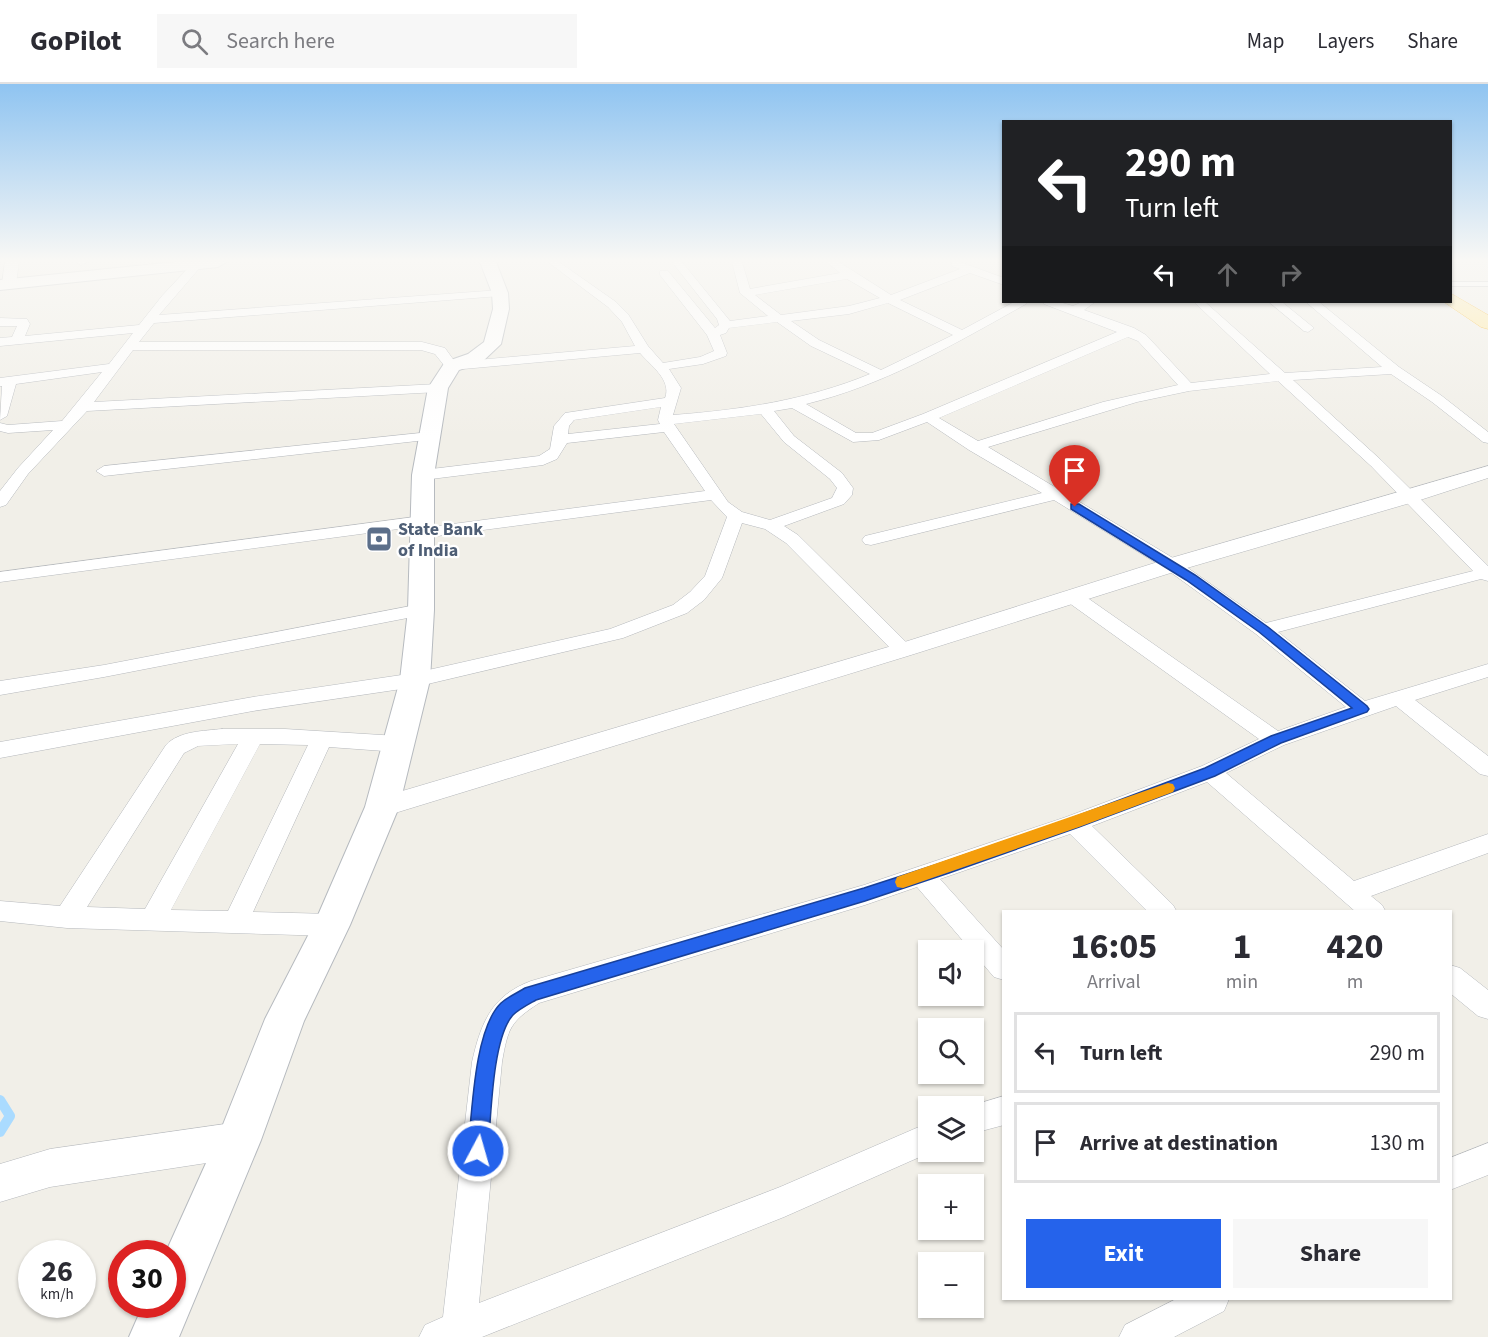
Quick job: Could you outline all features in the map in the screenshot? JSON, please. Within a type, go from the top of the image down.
[{"type":"main road","points":[[186,1262],[238,1140],[285,1019],[332,925],[382,807],[416,680],[421,610],[423,475],[430,436],[445,377],[492,344],[498,320]]},
{"type":"main road","points":[[154,1337],[162,1318]]},
{"type":"street","points":[[0,502],[23,471],[83,407],[150,320]]},
{"type":"street","points":[[6,344],[173,320]]},
{"type":"street","points":[[194,345],[215,320]]},
{"type":"street","points":[[626,320],[674,389],[674,396],[669,402],[667,423],[722,505],[736,516],[771,525],[792,539],[903,650]]},
{"type":"street","points":[[660,367],[716,356],[721,353],[713,334],[702,320]]},
{"type":"street","points":[[713,334],[722,330],[725,325],[724,320]]},
{"type":"street","points":[[725,325],[769,320]]},
{"type":"street","points":[[785,320],[815,344],[880,374]]},
{"type":"street","points":[[935,320],[962,334]]},
{"type":"street","points":[[560,439],[765,410],[835,392],[880,374],[987,320]]},
{"type":"street","points":[[1102,320],[1130,331],[1150,344],[1188,387]]},
{"type":"street","points":[[1220,320],[1410,497],[1486,574]]},
{"type":"street","points":[[1298,320],[1308,328]]},
{"type":"street","points":[[1334,320],[1394,370],[1437,399],[1488,439]]},
{"type":"street","points":[[0,322],[23,322],[24,324],[6,344]]},
{"type":"street","points":[[794,403],[853,438],[863,439],[928,417],[1130,331]]},
{"type":"street","points":[[130,346],[422,346],[440,351],[445,377]]},
{"type":"street","points":[[83,407],[445,377],[644,349]]},
{"type":"street","points":[[0,416],[5,381],[114,367]]},
{"type":"street","points":[[974,447],[1140,397],[1188,387],[1283,377],[1394,370]]},
{"type":"street","points":[[423,475],[543,460],[553,457],[558,452],[563,422],[570,416],[669,402]]},
{"type":"street","points":[[765,410],[789,439],[836,476],[845,488],[844,495],[838,501],[771,525]]},
{"type":"street","points":[[928,417],[1172,565],[1263,630],[1362,709]]},
{"type":"street","points":[[0,427],[8,429],[65,425]]},
{"type":"street","points":[[104,471],[430,436]]},
{"type":"street","points":[[0,474],[23,471]]},
{"type":"street","points":[[382,807],[903,650],[1172,565],[1410,497],[1488,472]]},
{"type":"street","points":[[0,597],[4,576],[714,495]]},
{"type":"street","points":[[871,540],[1055,495]]},
{"type":"street","points":[[2,753],[253,704],[416,680],[616,634],[680,609],[713,578],[736,516]]},
{"type":"street","points":[[1263,630],[1486,574]]},
{"type":"street","points":[[1071,596],[1276,740]]},
{"type":"street","points":[[0,687],[104,671],[421,610]]},
{"type":"street","points":[[918,1142],[783,1201],[448,1332],[494,1033],[507,1010],[531,993],[865,895],[922,876],[1210,772],[1276,740],[1362,709],[1488,670]]},
{"type":"street","points":[[1400,698],[1488,768]]},
{"type":"street","points":[[153,919],[246,736],[253,704]]},
{"type":"street","points":[[67,917],[174,750],[181,744],[194,740],[246,736],[398,744]]},
{"type":"street","points":[[236,921],[321,740]]},
{"type":"street","points":[[1210,772],[1371,910]]},
{"type":"street","points":[[1074,823],[1162,910]]},
{"type":"street","points":[[1350,893],[1488,843]]},
{"type":"street","points":[[922,876],[1002,967]]},
{"type":"street","points":[[0,911],[67,917],[332,925]]},
{"type":"street","points":[[1452,978],[1488,1006]]},
{"type":"street","points":[[984,1116],[1002,1111]]},
{"type":"street","points":[[0,1183],[50,1168],[238,1140]]},
{"type":"street","points":[[1452,1173],[1488,1160]]},
{"type":"street","points":[[1137,1337],[1210,1300]]},
{"type":"waterway","points":[[0,1100],[10,1116],[0,1132]]},
{"type":"slow traffic","points":[[903,882],[1168,788]]},
{"type":"place","name":"State Bank of India","points":[[379,539]]},
{"type":"route","points":[[478,1151],[488,1062],[494,1033],[507,1010],[531,993],[865,895],[1074,823],[1210,772],[1276,740],[1362,709],[1263,630],[1172,565],[1075,507]]}]
